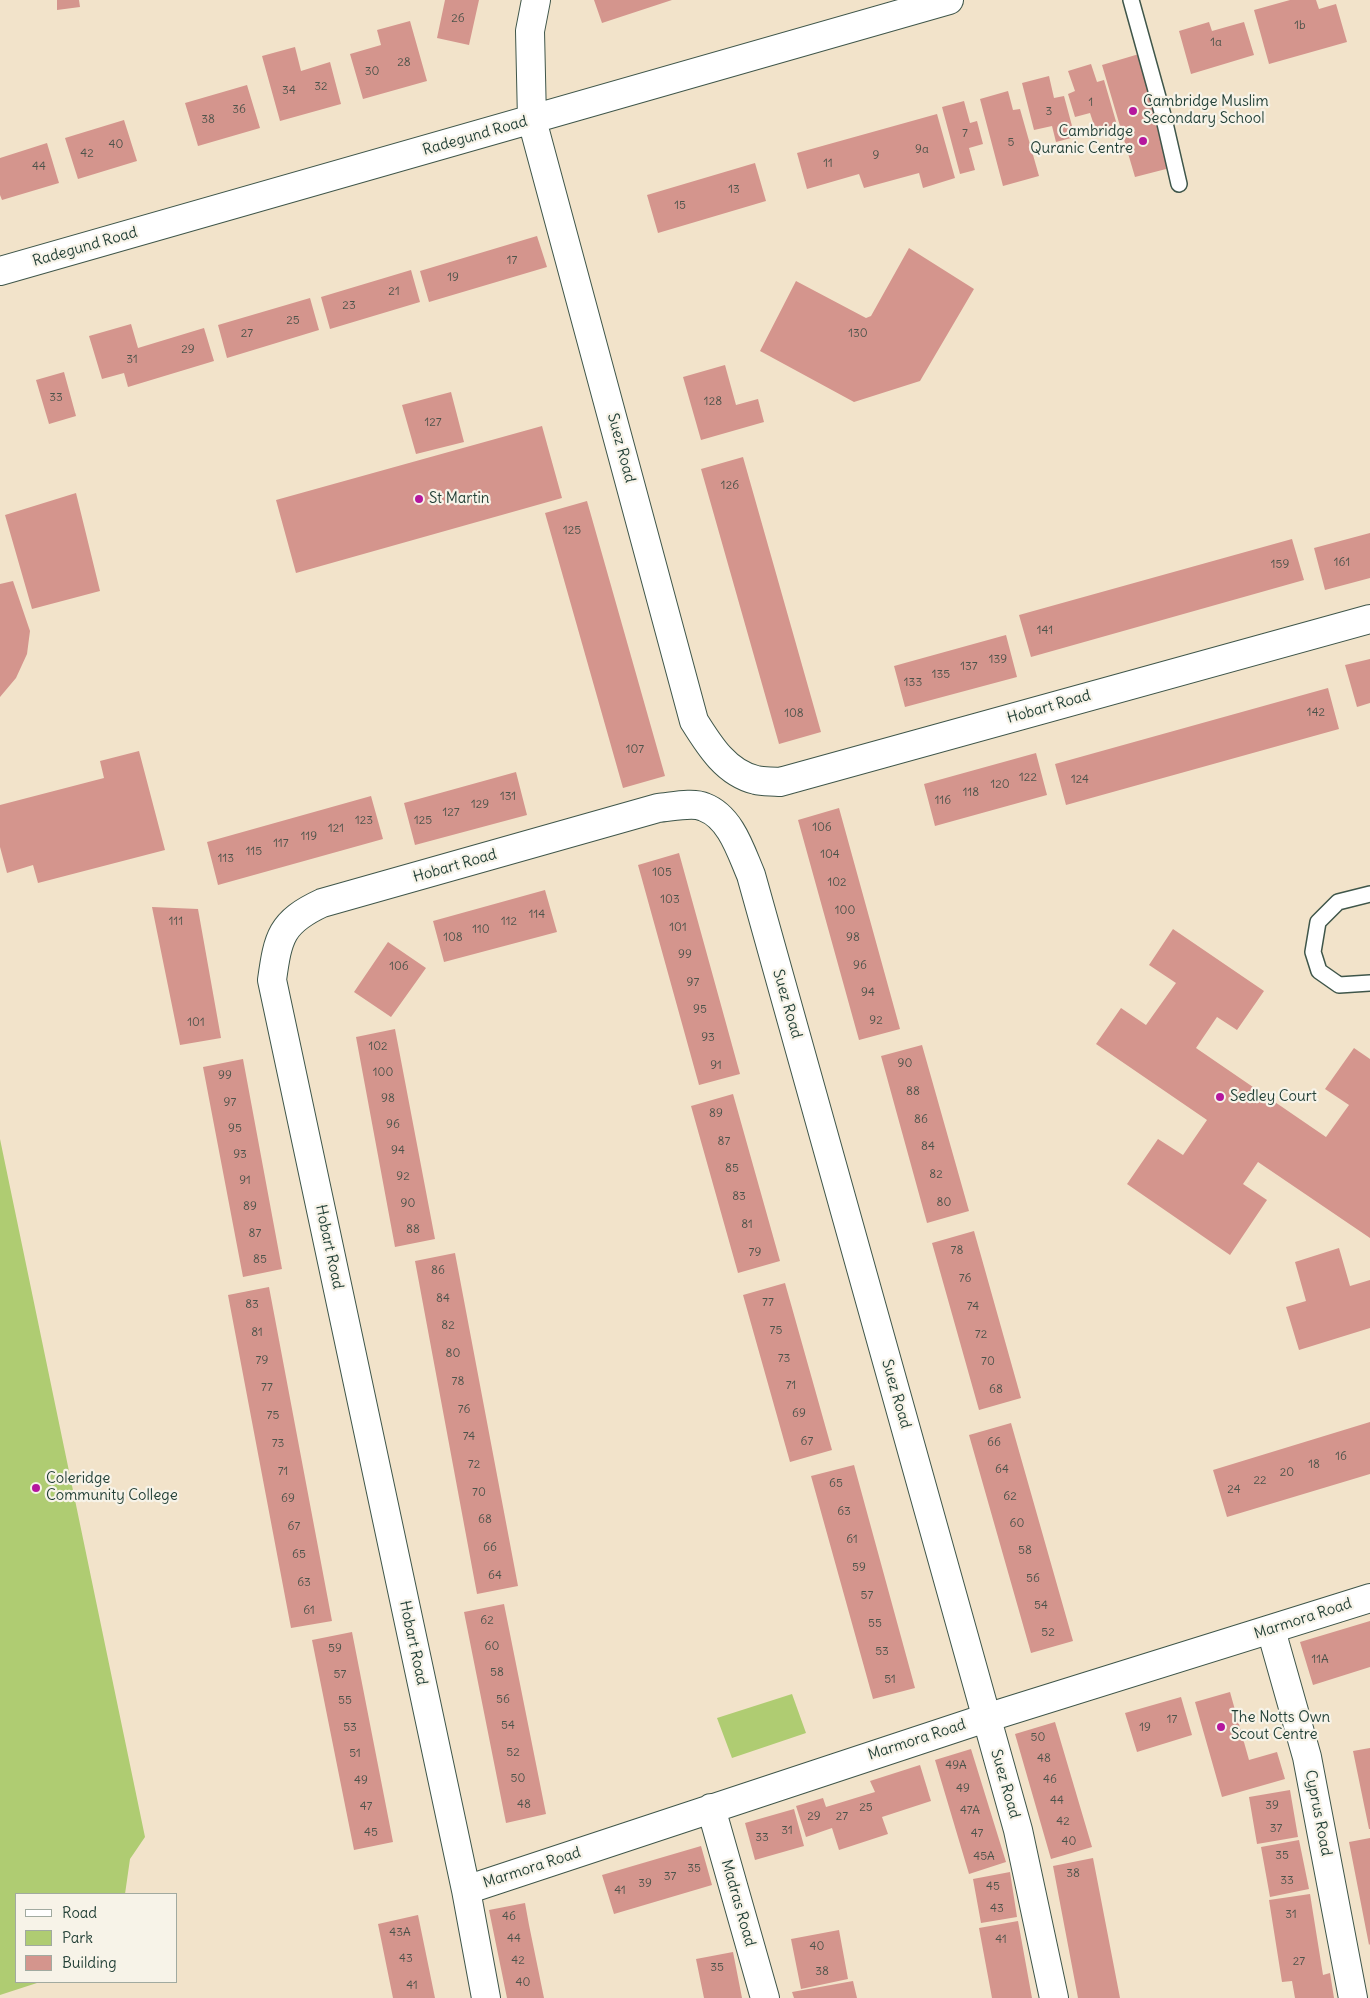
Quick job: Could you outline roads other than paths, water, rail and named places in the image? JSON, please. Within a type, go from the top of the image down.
[{"type":"street","name":"Suez Road","points":[[536,0],[530,31],[532,120],[694,721],[712,748],[729,767]]},
{"type":"street","name":"Radegund Road","points":[[0,271],[949,0]]},
{"type":"street","name":"Hobart Road","points":[[729,767],[755,780],[780,782],[1370,619]]},
{"type":"street","name":"Hobart Road","points":[[486,1998],[466,1890],[272,980],[276,950],[287,927],[301,913],[322,903],[658,808],[682,805],[704,806]]},
{"type":"street","name":"Suez Road","points":[[704,806],[721,819],[734,834],[751,875],[1018,1830],[1054,1998]]},
{"type":"street","name":"Marmora Road","points":[[466,1890],[986,1718],[1370,1598]]},
{"type":"street","name":"Cyprus Road","points":[[1271,1630],[1307,1757],[1353,1998]]},
{"type":"street","name":"Madras Road","points":[[711,1808],[765,1998]]},
{"type":"lane","points":[[1131,0],[1164,119],[1179,184]]},
{"type":"lane","points":[[1370,894],[1338,902],[1318,922],[1313,952],[1319,971],[1339,985],[1370,983]]},
{"type":"place","name":"Cambridge Muslim Secondary School","points":[[1133,111]]},
{"type":"place","name":"Cambridge Quranic Centre","points":[[1143,141]]},
{"type":"place","name":"St Martin","points":[[419,499]]},
{"type":"place","name":"Sedley Court","points":[[1220,1097]]},
{"type":"place","name":"Coleridge Community College","points":[[36,1488]]},
{"type":"place","name":"The Notts Own Scout Centre","points":[[1221,1727]]}]
